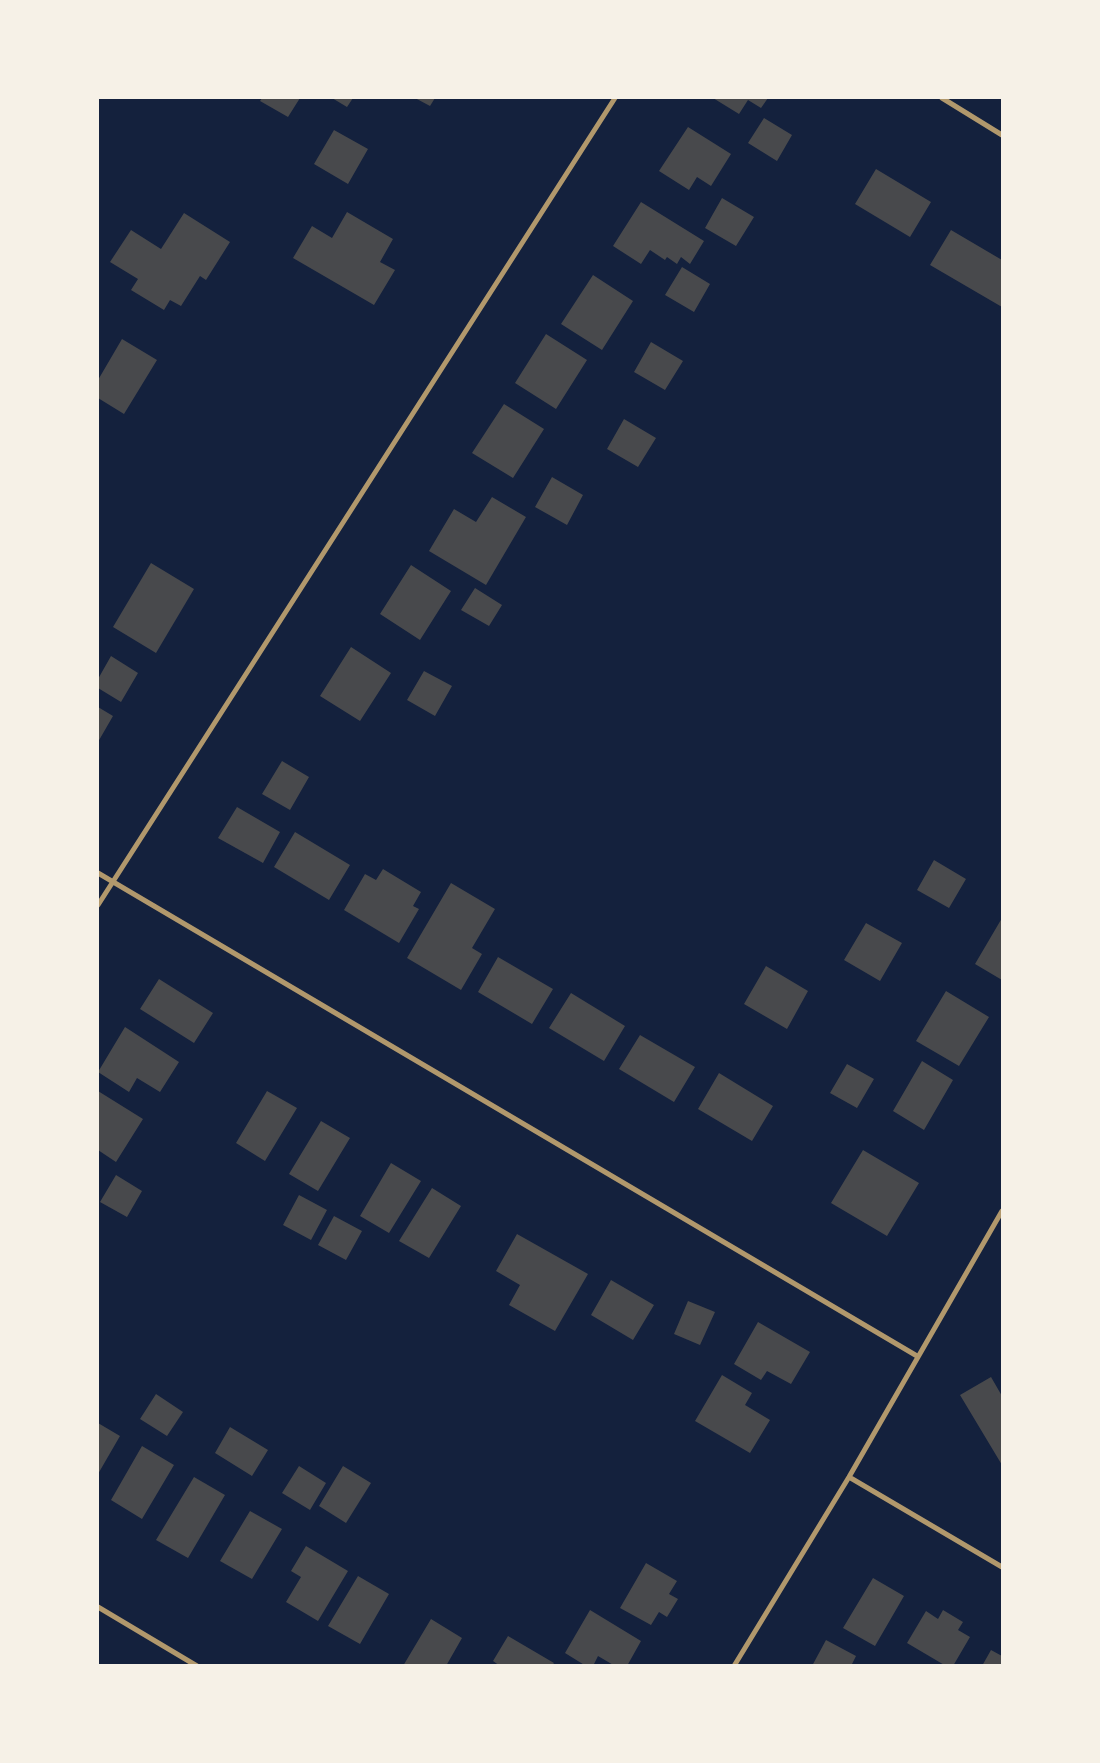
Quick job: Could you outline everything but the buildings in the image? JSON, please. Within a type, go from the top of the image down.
[{"type":"street","points":[[98,905],[616,98]]},
{"type":"street","points":[[942,98],[1002,135]]},
{"type":"street","points":[[98,872],[917,1356]]},
{"type":"street","points":[[734,1666],[849,1477],[1002,1211]]},
{"type":"street","points":[[849,1477],[1002,1567]]},
{"type":"street","points":[[98,1607],[197,1666]]}]
